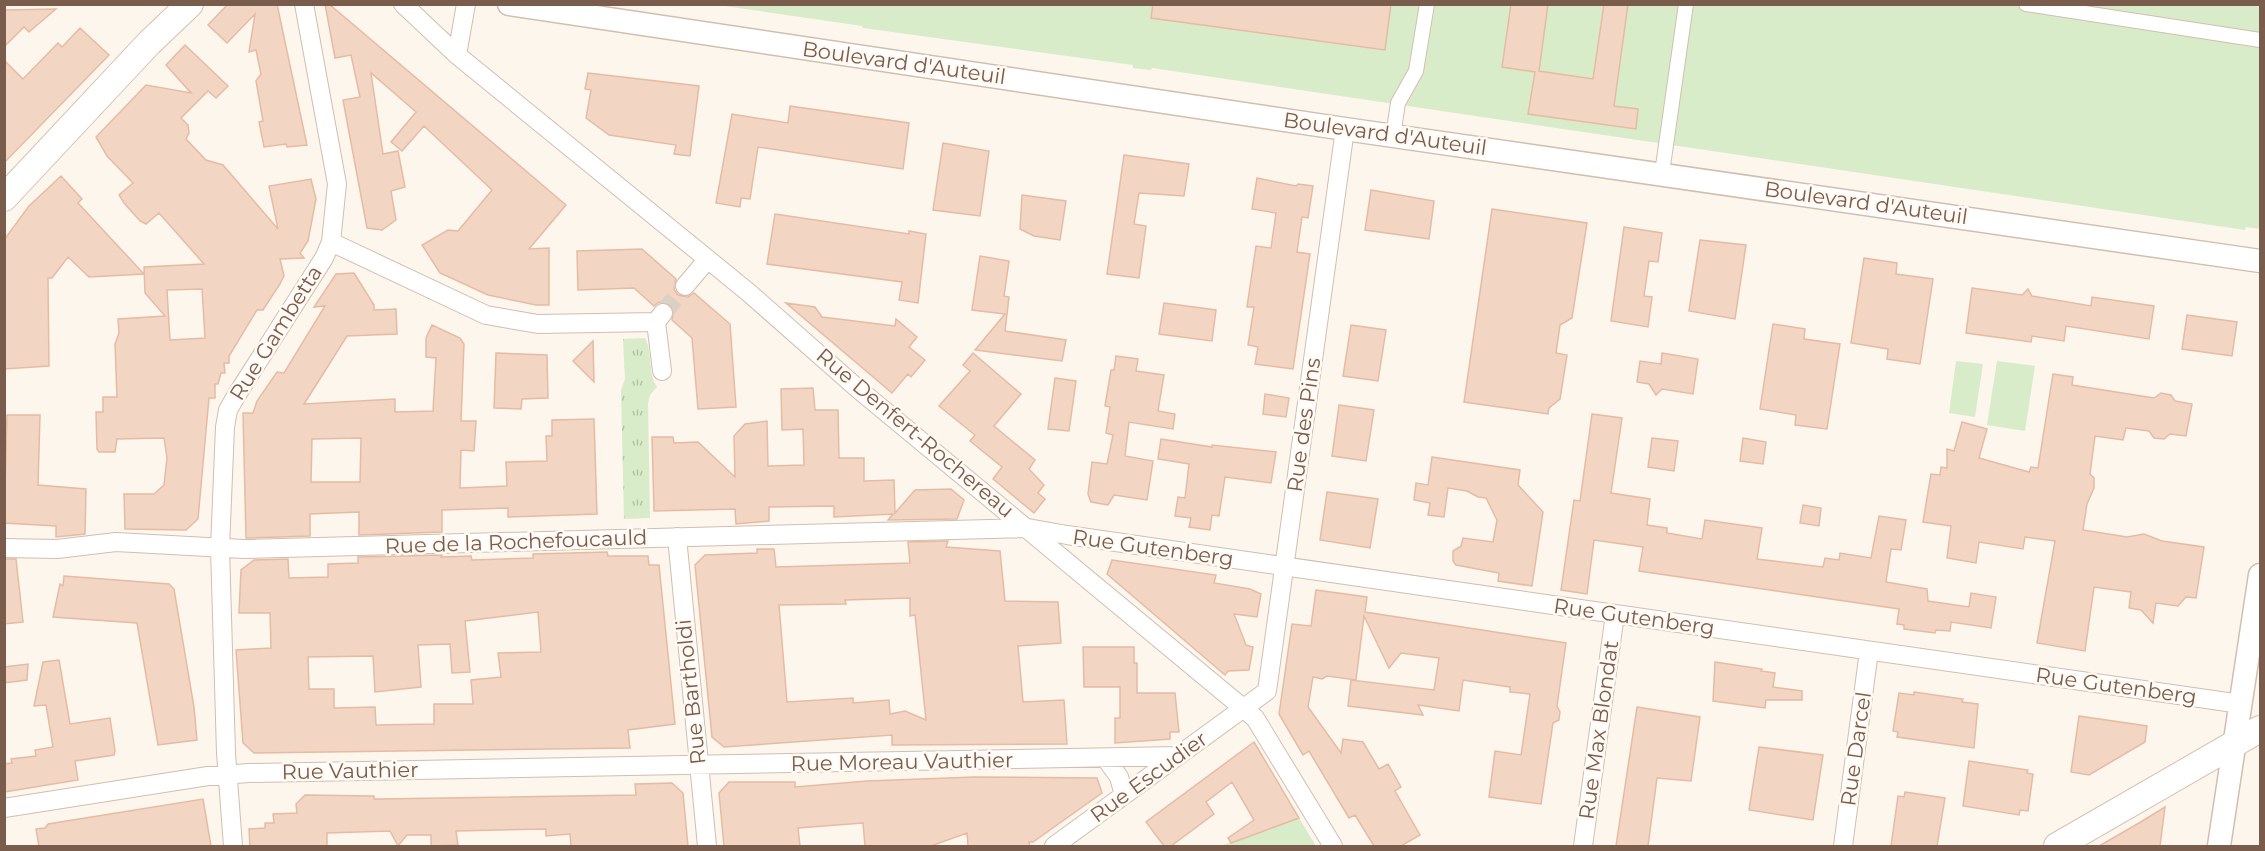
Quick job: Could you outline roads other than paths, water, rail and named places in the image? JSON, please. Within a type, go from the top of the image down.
[{"type":"main road","points":[[149,43],[162,4]]},
{"type":"main road","points":[[4,198],[149,43],[190,4]]},
{"type":"main road","points":[[2057,846],[2260,729]]},
{"type":"street","name":"Rue Gambetta","points":[[233,846],[219,548],[228,410],[332,242],[338,184],[304,4]]},
{"type":"street","name":"Rue Denfert-Rochereau","points":[[403,4],[457,55],[707,260],[857,388],[1244,708],[1255,718],[1270,739],[1333,846]]},
{"type":"street","points":[[457,55],[466,4]]},
{"type":"street","name":"Boulevard d'Auteuil","points":[[509,4],[1345,129],[2260,261]]},
{"type":"street","points":[[1393,136],[1398,103],[1416,71],[1427,4]]},
{"type":"street","points":[[1662,173],[1686,4]]},
{"type":"street","points":[[2033,5],[2260,40]]},
{"type":"street","name":"Rue des Pins","points":[[1244,708],[1267,691],[1345,129]]},
{"type":"street","points":[[332,242],[486,315],[538,324],[660,317],[662,371]]},
{"type":"street","points":[[685,286],[707,260]]},
{"type":"street","name":"Rue Gutenberg","points":[[1028,528],[1284,567],[2241,704]]},
{"type":"street","name":"Rue de la Rochefoucauld","points":[[4,548],[57,549],[116,542],[219,548],[1028,528]]},
{"type":"street","name":"Rue Bartholdi","points":[[677,537],[707,846]]},
{"type":"street","points":[[2219,846],[2260,575]]},
{"type":"street","name":"Rue Max Blondat","points":[[1583,846],[1615,614]]},
{"type":"street","name":"Rue Darcel","points":[[1843,846],[1869,651]]},
{"type":"street","name":"Rue Escudier","points":[[1054,846],[1244,708]]},
{"type":"street","name":"Rue Moreau Vauthier","points":[[698,764],[1106,759],[1177,756]]},
{"type":"street","points":[[1106,759],[1119,777],[1124,795]]},
{"type":"street","name":"Rue Vauthier","points":[[4,808],[228,775],[698,764]]},
{"type":"tunnel","points":[[663,313],[685,286]]}]
